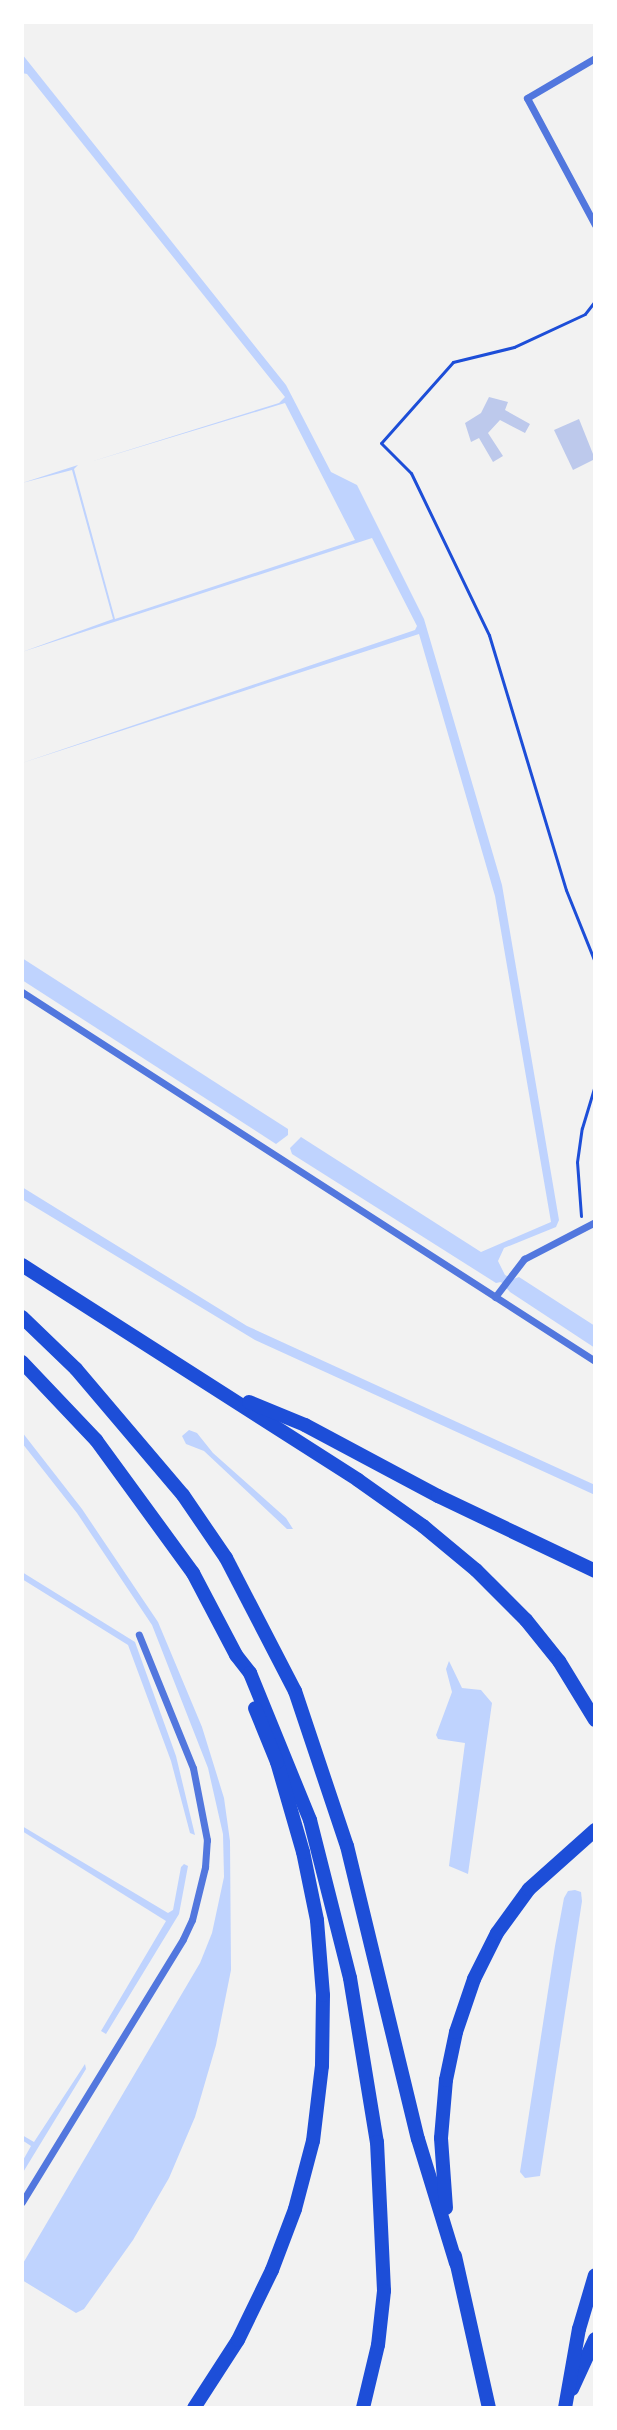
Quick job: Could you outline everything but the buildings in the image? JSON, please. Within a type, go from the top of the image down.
[{"type":"highway","points":[[22,1265],[358,1480],[476,1570],[526,1620],[559,1661],[595,1720]]},
{"type":"highway","points":[[22,1317],[76,1369],[183,1495],[226,1558],[295,1691],[347,1846],[418,2139],[456,2263]]},
{"type":"highway","points":[[22,1362],[96,1440],[193,1573],[236,1655],[277,1762],[303,1852],[323,1995],[322,2066],[313,2141],[295,2209],[272,2270],[238,2340],[194,2408]]},
{"type":"highway","points":[[212,1386],[305,1425],[438,1496],[595,1571]]},
{"type":"highway","points":[[236,1655],[250,1673],[310,1820],[331,1893],[367,2068],[382,2206],[384,2291],[378,2345],[363,2408]]},
{"type":"highway","points":[[489,2408],[445,2202],[441,2138],[446,2080],[456,2032],[474,1979],[497,1933],[529,1889],[595,1830]]},
{"type":"highway","points":[[565,2406],[579,2329],[595,2275]]},
{"type":"highway","points":[[565,2406],[595,2339]]},
{"type":"street","points":[[595,58],[527,98],[595,225]]},
{"type":"street","points":[[22,992],[595,1361]]},
{"type":"street","points":[[495,1297],[524,1259],[595,1222]]},
{"type":"street","points":[[22,2202],[183,1939],[192,1920],[205,1867],[206,1828],[193,1768],[139,1635]]},
{"type":"path","points":[[595,301],[585,314],[514,347],[453,362],[381,443],[411,473],[489,635],[566,890],[595,962]]},
{"type":"path","points":[[582,1228],[577,1162],[582,1128],[595,1085]]},
{"type":"water","points":[[22,54],[286,385],[331,472],[357,485],[424,619],[502,885],[559,1220],[556,1227],[504,1248],[498,1261],[505,1275],[513,1279],[519,1277],[595,1326],[595,1348],[510,1292],[501,1282],[496,1283],[292,1154],[290,1148],[301,1137],[481,1252],[551,1222],[495,896],[419,634],[22,763],[415,630],[417,626],[372,538],[22,652],[113,619],[72,470],[22,483],[78,465],[74,469],[115,619],[355,540],[285,403],[90,462],[279,403],[285,397],[27,74],[22,73]]},
{"type":"water","points":[[22,958],[288,1129],[288,1135],[276,1144],[22,980]]},
{"type":"water","points":[[22,1187],[247,1326],[595,1485],[595,1495],[255,1340],[22,1199]]},
{"type":"water","points":[[189,1430],[197,1433],[213,1453],[286,1518],[293,1529],[287,1529],[204,1451],[186,1444],[182,1436]]},
{"type":"water","points":[[22,1432],[82,1509],[158,1622],[202,1727],[224,1798],[230,1841],[231,1970],[216,2045],[195,2117],[169,2178],[133,2240],[84,2309],[76,2313],[22,2280],[22,2265],[200,1963],[212,1933],[224,1877],[223,1834],[208,1768],[152,1625],[77,1513],[22,1443]]},
{"type":"water","points":[[22,1572],[135,1642],[176,1756],[195,1835],[190,1833],[171,1761],[128,1645],[22,1579]]},
{"type":"water","points":[[449,1661],[462,1688],[481,1690],[492,1703],[468,1874],[449,1866],[465,1743],[438,1739],[436,1735],[452,1692],[446,1669]]},
{"type":"water","points":[[22,1826],[168,1913],[173,1910],[181,1867],[184,1864],[188,1866],[179,1914],[106,2034],[101,2031],[166,1921],[22,1831]]},
{"type":"water","points":[[568,1891],[581,1892],[582,1901],[540,2176],[525,2178],[520,2172],[555,1946],[564,1898]]},
{"type":"water","points":[[85,2064],[86,2069],[22,2174],[22,2162],[31,2146],[22,2140],[22,2135],[34,2142]]}]
